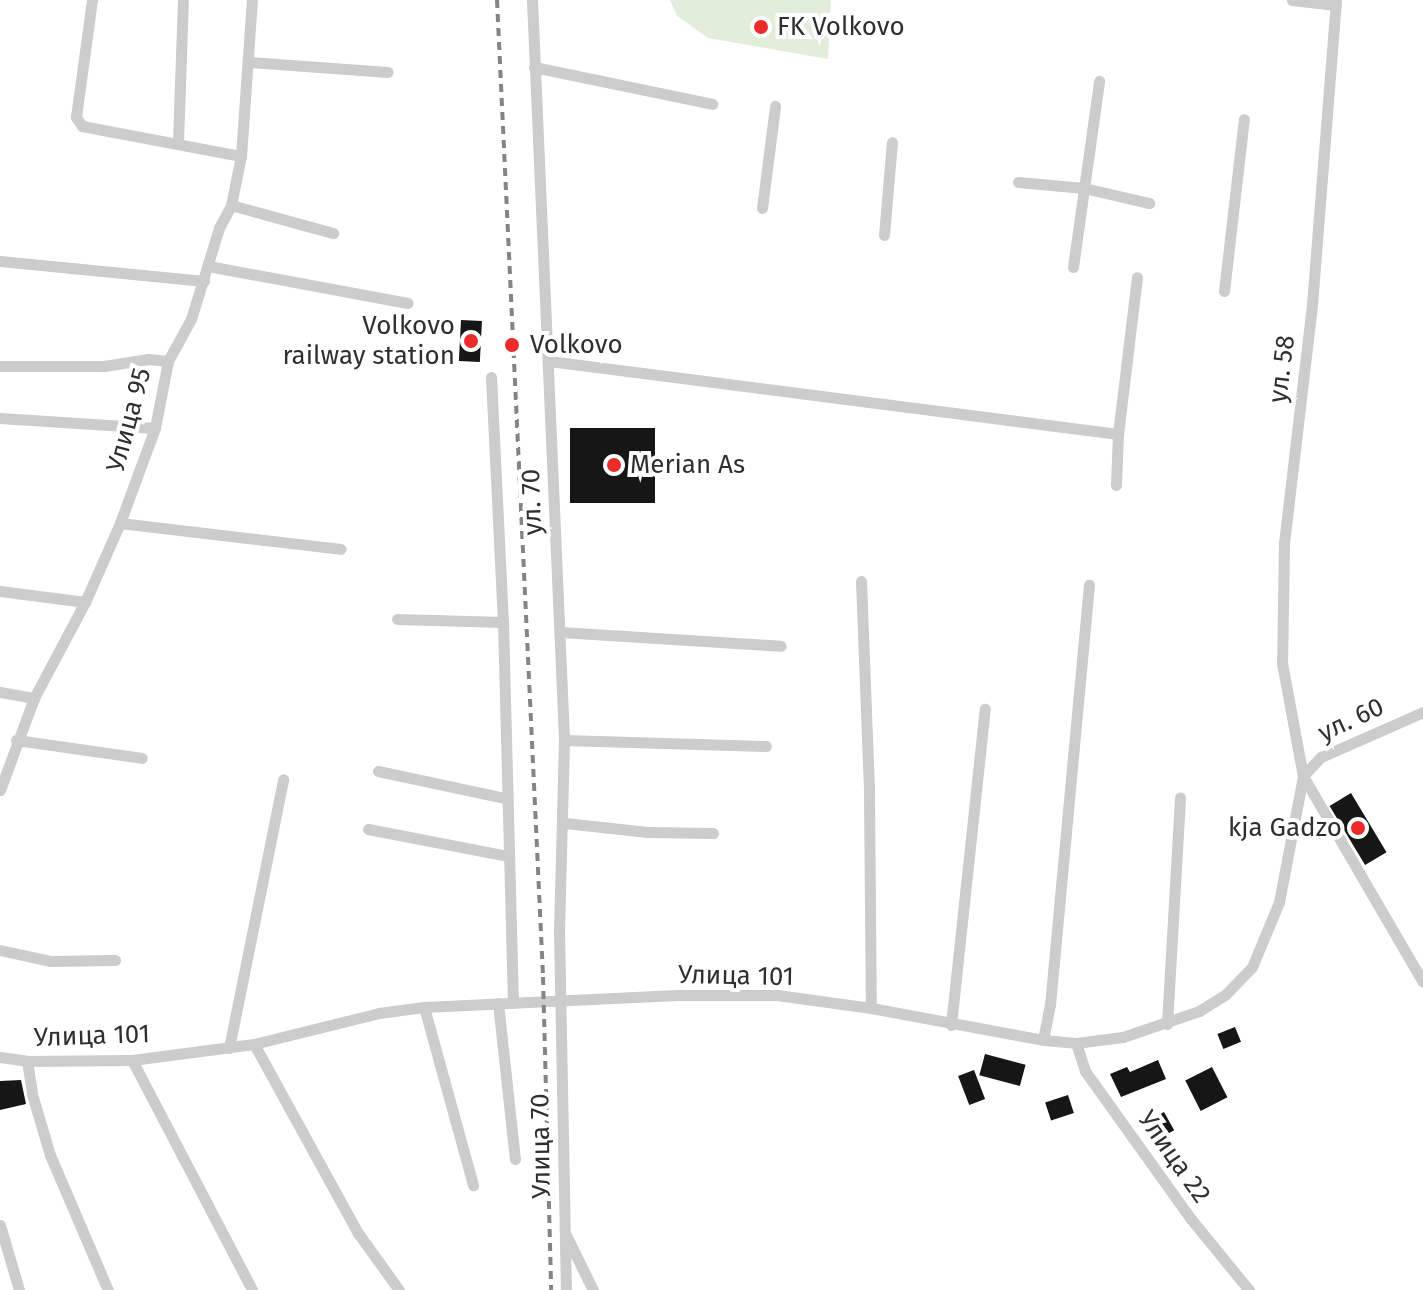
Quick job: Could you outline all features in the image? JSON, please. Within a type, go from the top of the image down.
[{"type":"street","points":[[92,0],[76,117],[82,126],[241,156]]},
{"type":"street","name":"Улица 95","points":[[0,790],[34,698],[85,602],[120,523],[155,428],[168,361],[191,319],[219,228],[231,205],[241,156],[252,0]]},
{"type":"street","name":"ул. 70","points":[[532,0],[561,632],[565,823],[559,887],[563,1002]]},
{"type":"street","points":[[1292,0],[1336,2]]},
{"type":"street","points":[[178,142],[183,1]]},
{"type":"street","name":"ул. 58","points":[[1303,776],[1282,663],[1282,572],[1312,305],[1336,2]]},
{"type":"street","points":[[249,62],[388,72]]},
{"type":"street","points":[[534,67],[712,104]]},
{"type":"street","points":[[1073,267],[1099,81]]},
{"type":"street","points":[[762,208],[775,106]]},
{"type":"street","points":[[1224,291],[1244,119]]},
{"type":"street","points":[[884,235],[892,142]]},
{"type":"street","points":[[1018,182],[1084,188],[1149,203]]},
{"type":"street","points":[[231,205],[333,233]]},
{"type":"street","points":[[0,261],[204,281]]},
{"type":"street","points":[[208,266],[408,303]]},
{"type":"street","points":[[1116,485],[1118,434],[1137,277]]},
{"type":"street","points":[[0,366],[104,366],[148,359],[168,361]]},
{"type":"street","points":[[549,361],[1118,434]]},
{"type":"street","points":[[491,377],[503,622],[505,798],[513,1003]]},
{"type":"street","points":[[0,418],[155,428]]},
{"type":"street","points":[[120,523],[340,549]]},
{"type":"street","points":[[861,581],[869,794],[871,1008]]},
{"type":"street","points":[[1043,1040],[1052,989],[1089,585]]},
{"type":"street","points":[[0,591],[85,602]]},
{"type":"street","points":[[397,619],[503,622]]},
{"type":"street","points":[[561,632],[781,646]]},
{"type":"street","points":[[0,692],[34,698]]},
{"type":"street","points":[[951,1025],[985,709]]},
{"type":"street","name":"ул. 60","points":[[1303,776],[1321,757],[1421,717]]},
{"type":"street","points":[[16,740],[142,758]]},
{"type":"street","points":[[564,740],[766,746]]},
{"type":"street","points":[[378,771],[505,798]]},
{"type":"street","points":[[1303,776],[1423,982]]},
{"type":"street","name":"Улица 101","points":[[0,1057],[27,1061],[132,1060],[254,1044],[379,1013],[424,1007],[777,995],[871,1008],[1043,1040],[1076,1043],[1123,1037],[1167,1024],[1225,995],[1252,967],[1279,902],[1303,776]]},
{"type":"street","points":[[229,1048],[283,779]]},
{"type":"street","points":[[1167,1024],[1180,797]]},
{"type":"street","points":[[565,823],[648,832],[713,833]]},
{"type":"street","points":[[368,829],[508,856]]},
{"type":"street","points":[[0,950],[50,961],[115,960]]},
{"type":"street","name":"Улица 70","points":[[563,1002],[566,1290]]},
{"type":"street","points":[[498,1003],[515,1159]]},
{"type":"street","points":[[424,1007],[473,1185]]},
{"type":"street","name":"Улица 22","points":[[1076,1043],[1085,1071],[1191,1219],[1249,1290]]},
{"type":"street","points":[[254,1044],[358,1233],[399,1290]]},
{"type":"street","points":[[132,1060],[252,1290]]},
{"type":"street","points":[[27,1061],[32,1094],[50,1155],[108,1290]]},
{"type":"street","points":[[0,1225],[19,1290]]},
{"type":"street","points":[[564,1231],[593,1290]]},
{"type":"green space","name":"FK Volkovo","points":[[670,0],[831,0],[828,59],[708,38],[677,16]]},
{"type":"building","name":"Volkovo railway station","points":[[461,320],[482,321],[480,362],[459,361]]},
{"type":"building","name":"Merian As","points":[[570,428],[655,428],[655,503],[570,503]]},
{"type":"building","name":"kja Gadzo","points":[[1351,793],[1387,852],[1365,865],[1330,806]]},
{"type":"building","points":[[1235,1027],[1241,1042],[1223,1049],[1217,1034]]},
{"type":"building","points":[[985,1054],[1026,1065],[1020,1086],[979,1075]]},
{"type":"building","points":[[1158,1060],[1166,1079],[1121,1097],[1110,1074],[1127,1067],[1130,1072]]},
{"type":"building","points":[[1212,1067],[1227,1097],[1201,1111],[1185,1081]]},
{"type":"building","points":[[974,1070],[985,1099],[969,1105],[958,1076]]},
{"type":"building","points":[[21,1080],[26,1104],[0,1110],[0,1081]]},
{"type":"building","points":[[1068,1095],[1074,1113],[1051,1120],[1045,1102]]},
{"type":"building","points":[[1164,1112],[1174,1130],[1157,1140],[1147,1122]]},
{"type":"railway","points":[[497,0],[543,977],[551,1290]]},
{"type":"place","name":"FK Volkovo","points":[[761,27]]},
{"type":"place","name":"Volkovo railway station","points":[[471,341]]},
{"type":"place","name":"Volkovo","points":[[512,345]]},
{"type":"place","name":"Merian As","points":[[614,465]]},
{"type":"place","name":"kja Gadzo","points":[[1358,828]]}]
